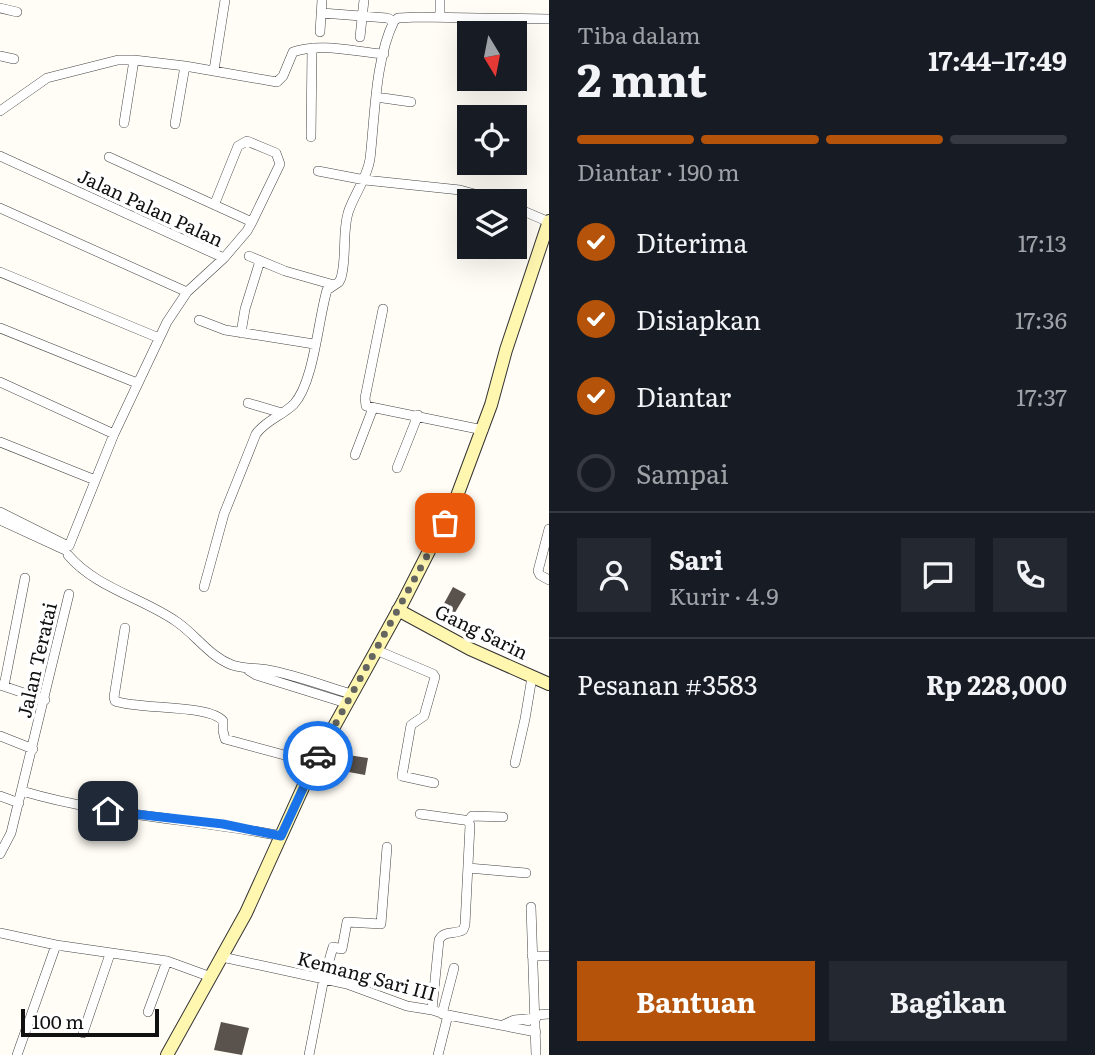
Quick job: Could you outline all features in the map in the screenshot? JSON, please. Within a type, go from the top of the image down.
[{"type":"main road","points":[[167,1055],[246,913],[315,761],[445,523],[483,430],[506,350],[549,222]]},
{"type":"main road","name":"Gang Sarin","points":[[398,610],[470,649],[549,684]]},
{"type":"street","points":[[215,70],[225,0]]},
{"type":"street","points":[[320,32],[322,0]]},
{"type":"street","points":[[360,37],[363,0]]},
{"type":"street","points":[[439,0],[440,17]]},
{"type":"street","points":[[0,8],[17,12]]},
{"type":"street","points":[[322,13],[390,20],[440,17],[549,19]]},
{"type":"street","points":[[204,587],[224,514],[256,434],[264,424],[293,405],[301,393],[309,371],[327,290],[339,282],[343,272],[348,214],[355,195],[365,180],[370,162],[376,97],[390,20]]},
{"type":"street","points":[[311,137],[312,48]]},
{"type":"street","points":[[0,111],[47,78],[118,60],[215,70],[265,82],[277,82],[283,76],[293,52],[312,48],[384,54]]},
{"type":"street","points":[[0,56],[14,59]]},
{"type":"street","points":[[124,123],[134,60]]},
{"type":"street","points":[[175,124],[185,66]]},
{"type":"street","points":[[376,97],[411,102]]},
{"type":"street","points":[[215,203],[242,142],[247,141],[276,152],[280,164],[252,222],[224,258]]},
{"type":"street","name":"Jalan Palan Palan","points":[[0,156],[224,258],[187,292],[159,338],[114,434],[70,548]]},
{"type":"street","points":[[109,157],[252,222]]},
{"type":"street","points":[[318,172],[457,190]]},
{"type":"street","points":[[0,208],[187,292]]},
{"type":"street","points":[[527,213],[549,222]]},
{"type":"street","points":[[249,256],[285,271],[334,285]]},
{"type":"street","points":[[241,333],[260,261]]},
{"type":"street","points":[[0,272],[159,338]]},
{"type":"street","points":[[383,309],[366,406],[483,430]]},
{"type":"street","points":[[199,320],[225,330],[314,344]]},
{"type":"street","points":[[0,328],[137,383]]},
{"type":"street","points":[[0,382],[114,434]]},
{"type":"street","points":[[248,403],[282,412]]},
{"type":"street","points":[[355,455],[373,408]]},
{"type":"street","points":[[397,468],[418,415]]},
{"type":"street","points":[[0,442],[95,480]]},
{"type":"street","points":[[0,512],[70,548],[88,572],[179,623],[221,659],[247,669],[267,670],[349,698]]},
{"type":"street","points":[[0,520],[70,548]]},
{"type":"street","points":[[549,529],[538,571],[549,580]]},
{"type":"street","points":[[25,578],[2,685],[44,700]]},
{"type":"street","name":"Jalan Teratai","points":[[0,854],[11,834],[69,594]]},
{"type":"street","points":[[125,628],[114,697],[117,703],[215,715],[223,721],[225,739],[315,761]]},
{"type":"street","points":[[376,650],[435,677],[424,716],[411,725],[402,776],[434,783]]},
{"type":"street","points":[[514,763],[532,677]]},
{"type":"street","points":[[0,736],[33,749]]},
{"type":"street","points":[[22,791],[108,811],[223,824],[281,836]]},
{"type":"street","points":[[0,796],[19,803]]},
{"type":"street","points":[[420,814],[468,821]]},
{"type":"street","points":[[468,821],[472,816],[503,817]]},
{"type":"street","points":[[432,1010],[439,940],[442,935],[463,930],[465,925],[470,825],[468,821]]},
{"type":"street","points":[[309,1055],[333,947],[342,949],[347,922],[382,924],[387,847]]},
{"type":"street","points":[[468,868],[526,873]]},
{"type":"street","points":[[531,907],[536,1055]]},
{"type":"street","points":[[0,933],[55,945],[167,961],[211,977]]},
{"type":"street","points":[[17,1055],[55,945]]},
{"type":"street","points":[[83,1033],[110,954]]},
{"type":"street","points":[[532,956],[549,956]]},
{"type":"street","name":"Kemang Sari III","points":[[222,957],[324,978],[390,1002],[536,1032]]},
{"type":"street","points":[[148,1012],[167,961]]},
{"type":"street","points":[[438,1055],[454,968]]},
{"type":"street","name":"Kemang Sari III","points":[[503,1025],[514,1020],[549,1014]]},
{"type":"building","points":[[453,587],[466,594],[447,626],[435,620]]},
{"type":"building","points":[[341,754],[368,758],[365,775],[338,770]]},
{"type":"building","points":[[221,1022],[249,1028],[242,1055],[214,1050]]},
{"type":"way so far","points":[[318,756],[445,523]]},
{"type":"route","points":[[108,811],[223,824],[281,836],[318,756]]}]
